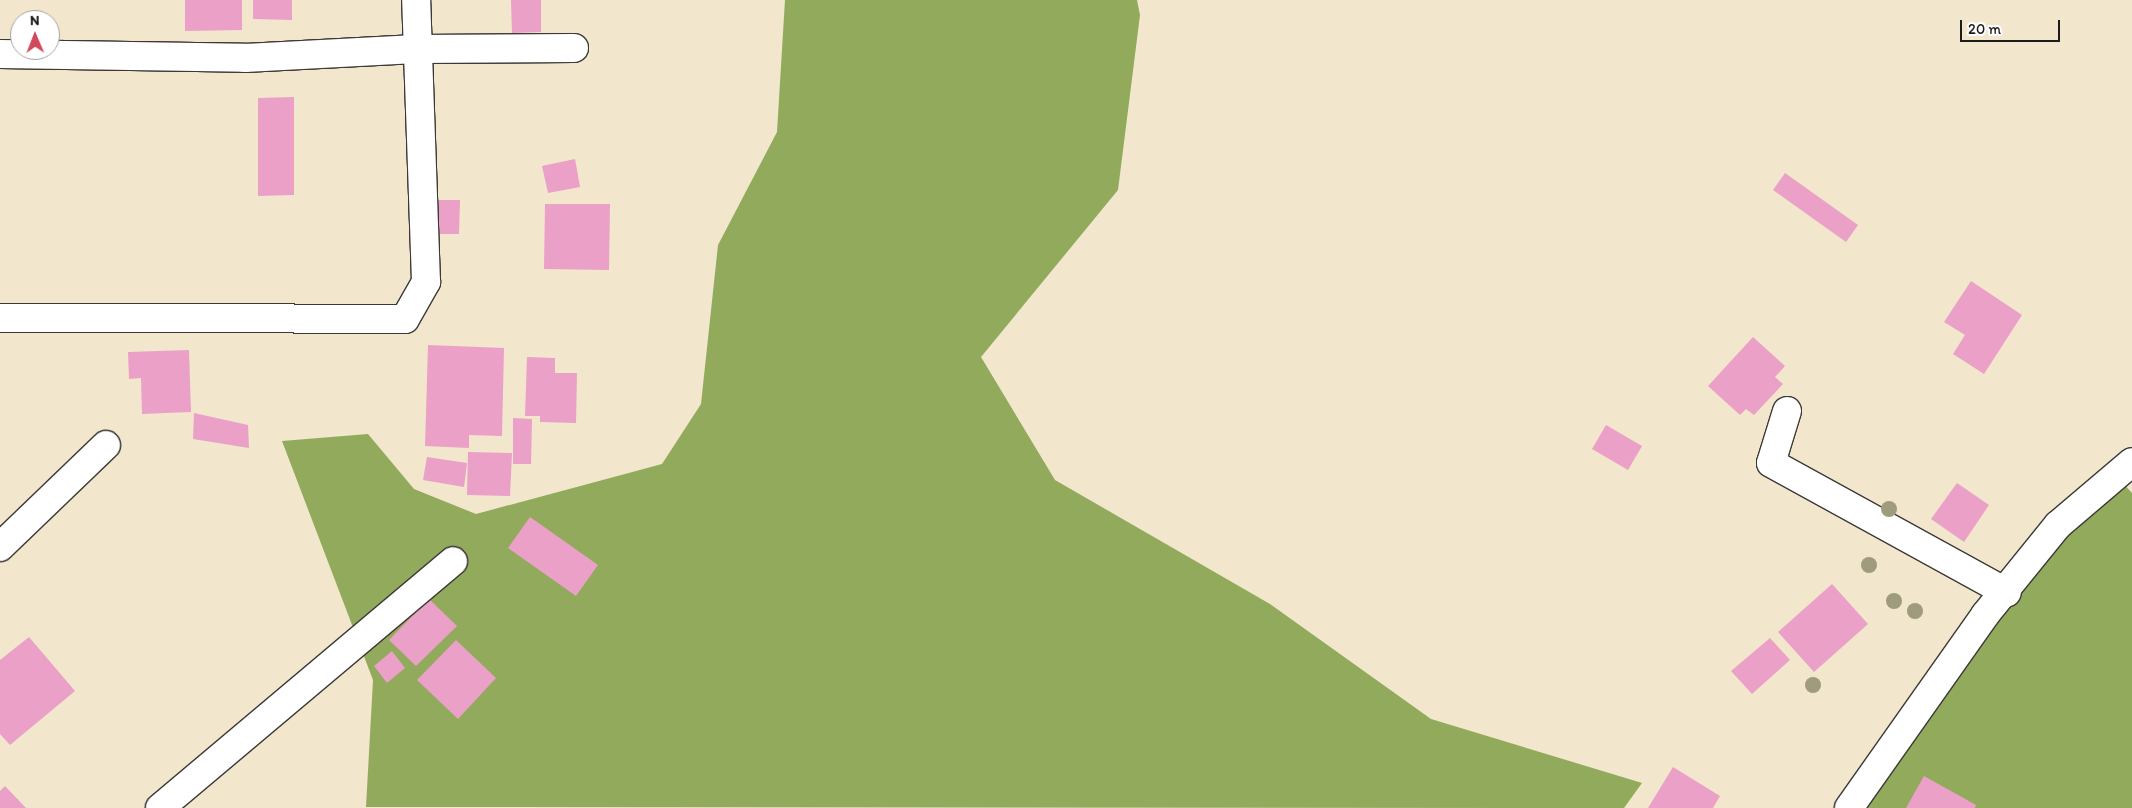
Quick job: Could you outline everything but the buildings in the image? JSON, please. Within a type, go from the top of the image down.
[{"type":"street","points":[[0,318],[405,319],[426,282],[416,49],[416,0]]},
{"type":"street","points":[[0,54],[244,58],[416,49],[574,48]]},
{"type":"street","points":[[1787,411],[1771,463],[2008,592]]},
{"type":"street","points":[[0,547],[106,445]]},
{"type":"street","points":[[1849,808],[1985,615],[2008,592],[2058,526],[2132,462]]},
{"type":"street","points":[[160,808],[198,771],[453,561]]},
{"type":"green space","points":[[785,0],[1137,0],[1140,15],[1118,190],[981,357],[1055,480],[1270,604],[1431,719],[1642,783],[1624,808],[366,807],[373,680],[282,441],[368,434],[414,489],[476,514],[662,464],[701,404],[718,245],[777,132]]},
{"type":"green space","points":[[2122,482],[2132,493],[2132,808],[1845,808],[2006,583]]}]
